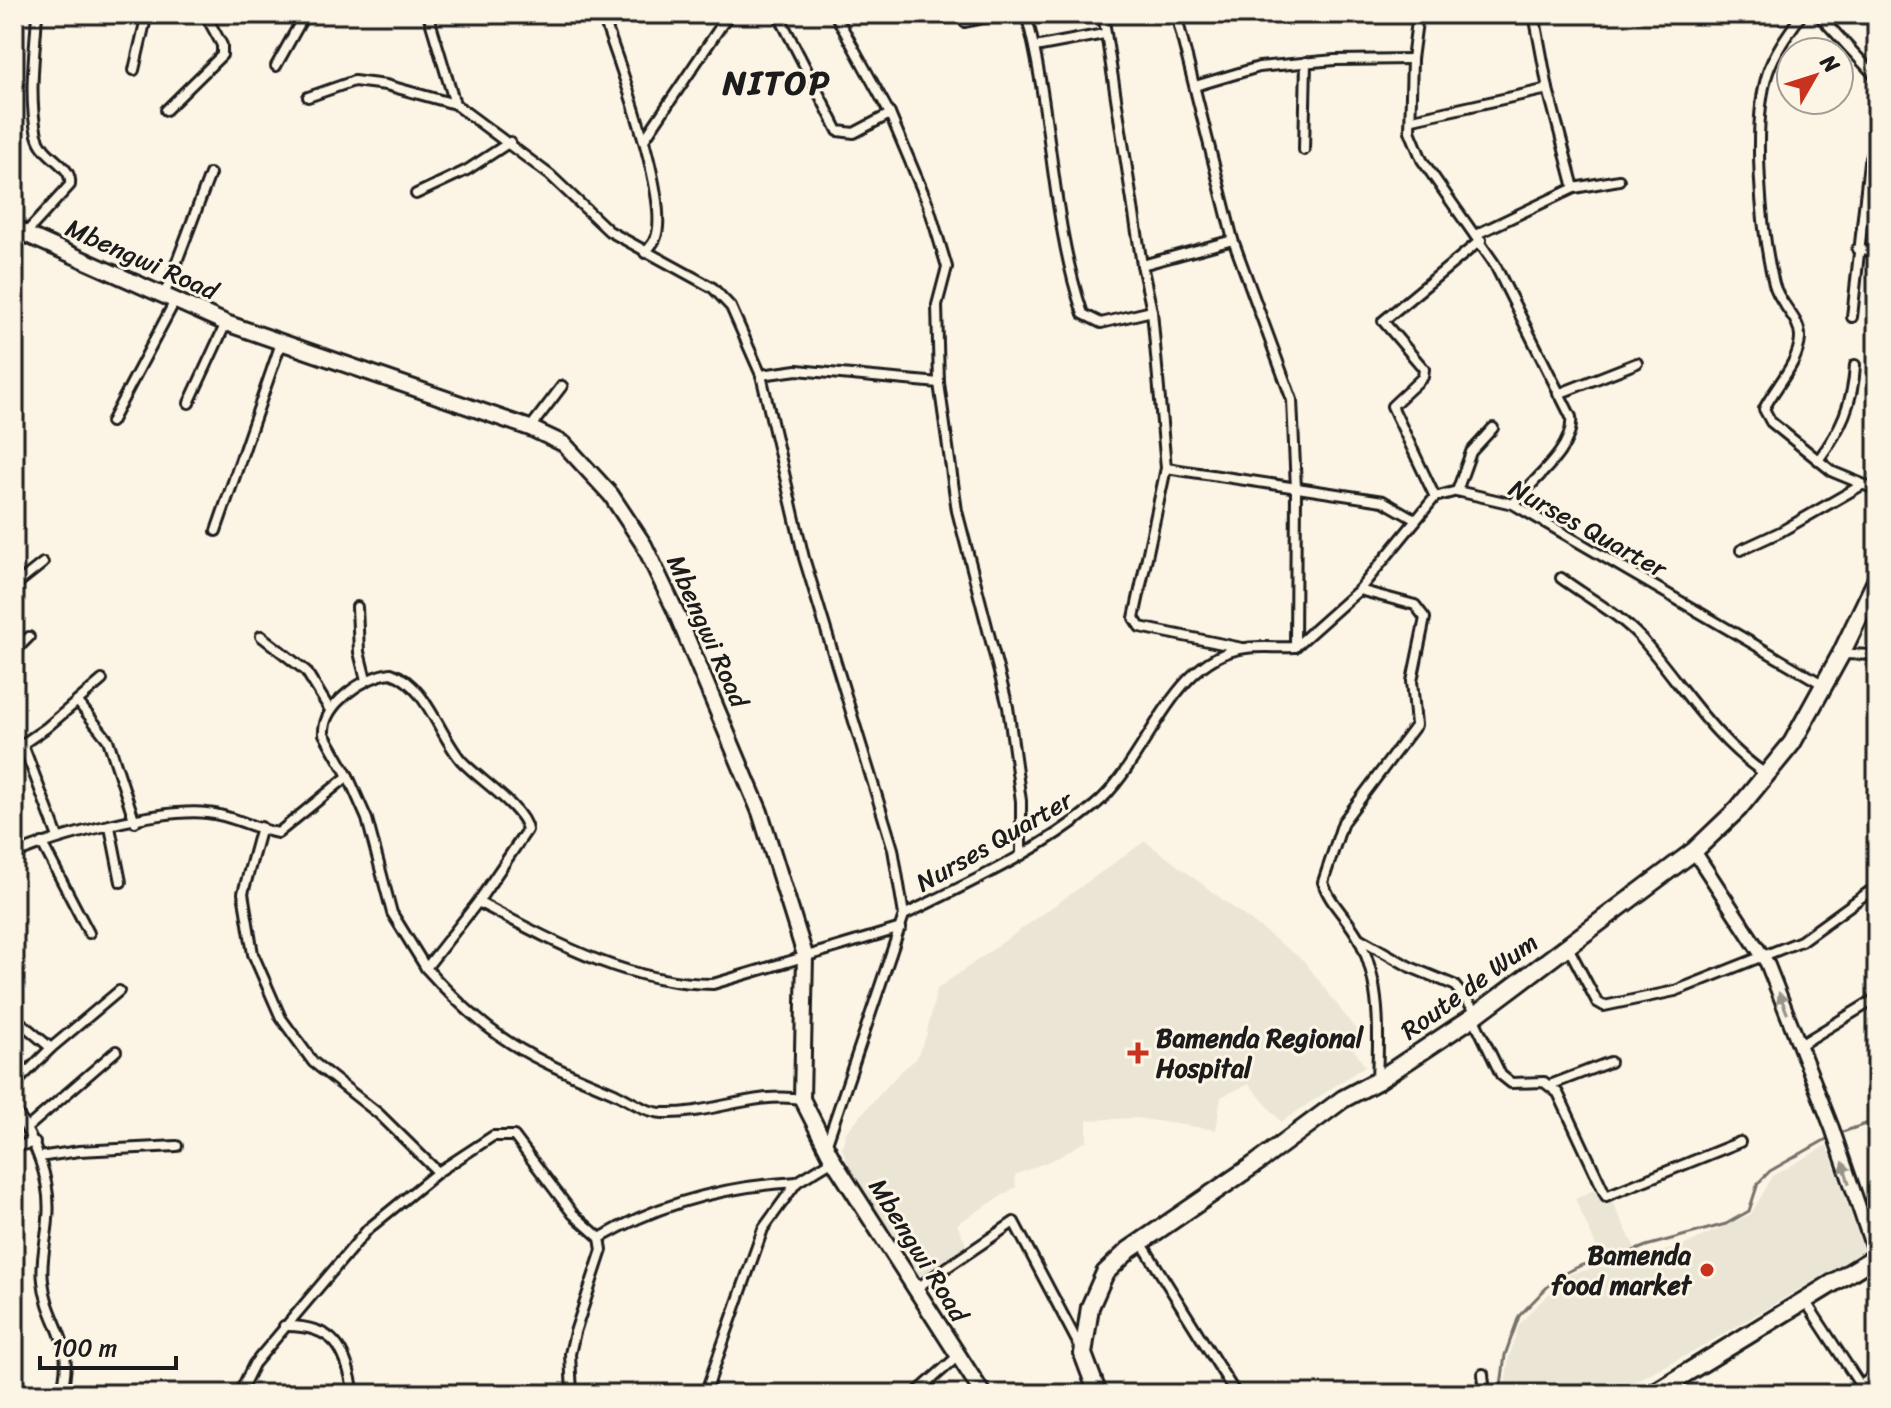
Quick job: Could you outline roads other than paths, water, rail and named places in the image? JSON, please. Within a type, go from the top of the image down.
[{"type":"highway","name":"Route de Wum","points":[[1083,1354],[1095,1289],[1105,1273],[1141,1241],[1258,1162],[1343,1099],[1377,1081],[1475,1015],[1694,851],[1767,776],[1792,743],[1875,587]]},
{"type":"highway","points":[[1652,1394],[1680,1388],[1804,1299],[1876,1256]]},
{"type":"highway","points":[[1083,1354],[1098,1394]]},
{"type":"main road","name":"Mbengwi Road","points":[[20,230],[226,323],[530,428],[564,444],[611,495],[644,545],[760,812],[805,955],[802,1099],[830,1154],[983,1394]]},
{"type":"main road","points":[[1694,851],[1763,957],[1832,1128],[1876,1256]]},
{"type":"street","points":[[20,230],[70,185],[71,177],[69,170],[43,151],[33,117],[37,14]]},
{"type":"street","points":[[134,70],[147,14]]},
{"type":"street","points":[[166,110],[222,55],[222,45],[205,14]]},
{"type":"street","points":[[276,66],[305,14]]},
{"type":"street","points":[[428,14],[455,104]]},
{"type":"street","points":[[602,14],[644,140],[657,231],[645,253]]},
{"type":"street","points":[[644,140],[729,14]]},
{"type":"street","points":[[778,14],[838,131],[854,133],[890,114]]},
{"type":"street","points":[[835,14],[890,114],[928,204],[947,267],[937,305],[939,383],[957,511],[1008,707],[1021,801],[1021,855]]},
{"type":"street","points":[[961,14],[965,22],[1002,14]]},
{"type":"street","points":[[1026,14],[1035,47],[1068,270],[1083,314],[1101,323],[1152,311]]},
{"type":"street","points":[[1103,14],[1152,311],[1166,468],[1134,618],[1140,627],[1243,648]]},
{"type":"street","points":[[1176,14],[1233,240],[1289,386],[1296,489],[1295,647]]},
{"type":"street","points":[[1418,14],[1412,59],[1413,119],[1410,131],[1422,160],[1478,237],[1571,417],[1573,429],[1566,445],[1513,504]]},
{"type":"street","points":[[1534,14],[1548,89],[1574,188]]},
{"type":"street","points":[[1802,14],[1768,72],[1761,114],[1762,207],[1769,263],[1775,290],[1800,331],[1800,344],[1764,409],[1771,422],[1833,472],[1877,490]]},
{"type":"street","points":[[1818,14],[1877,78]]},
{"type":"street","points":[[1035,47],[1104,34]]},
{"type":"street","points":[[1195,86],[1259,67],[1306,62],[1412,59]]},
{"type":"street","points":[[1304,150],[1306,62]]},
{"type":"street","points":[[308,97],[354,81],[386,85],[455,104],[510,142],[609,231],[645,253],[694,276],[731,307],[761,375],[804,558],[893,849],[904,915],[830,1154],[797,1182],[763,1229],[705,1394]]},
{"type":"street","points":[[1413,119],[1548,89]]},
{"type":"street","points":[[1852,317],[1857,249],[1869,162],[1877,137]]},
{"type":"street","points":[[416,194],[467,170],[510,142]]},
{"type":"street","points":[[111,422],[170,296],[210,174]]},
{"type":"street","points":[[1295,647],[1359,590],[1435,497],[1392,406],[1426,373],[1383,321],[1478,237],[1574,188],[1619,180]]},
{"type":"street","points":[[1142,265],[1233,240]]},
{"type":"street","points":[[1857,249],[1877,253]]},
{"type":"street","points":[[189,403],[226,323]]},
{"type":"street","points":[[216,531],[281,343]]},
{"type":"street","points":[[1558,394],[1637,363]]},
{"type":"street","points":[[1819,459],[1840,431],[1854,392],[1855,365]]},
{"type":"street","points":[[761,375],[797,370],[939,383]]},
{"type":"street","points":[[530,428],[562,386]]},
{"type":"street","points":[[1457,491],[1471,452],[1493,428]]},
{"type":"street","points":[[1166,468],[1383,501],[1416,520]]},
{"type":"street","points":[[1741,550],[1780,532],[1862,485]]},
{"type":"street","name":"Nurses Quarter","points":[[1435,497],[1457,491],[1513,504],[1824,685]]},
{"type":"street","points":[[14,586],[43,563]]},
{"type":"street","points":[[1561,578],[1632,629],[1714,732],[1767,776]]},
{"type":"street","points":[[1359,590],[1415,605],[1425,612],[1412,681],[1416,725],[1343,822],[1325,865],[1324,888],[1359,938],[1371,970],[1379,1024],[1377,1081]]},
{"type":"street","points":[[357,607],[359,652],[366,680]]},
{"type":"street","points":[[261,636],[306,671],[330,710]]},
{"type":"street","points":[[14,652],[29,637]]},
{"type":"street","name":"Nurses Quarter","points":[[904,915],[1021,855],[1093,807],[1120,782],[1187,679],[1200,668],[1243,648],[1295,647]]},
{"type":"street","points":[[1841,654],[1877,655]]},
{"type":"street","points":[[426,968],[523,839],[526,822],[462,761],[408,681],[391,673],[366,680],[330,710],[324,734],[348,776],[367,819],[392,913],[426,968],[466,1012],[497,1036],[554,1069],[648,1110],[673,1112],[774,1096],[802,1099]]},
{"type":"street","points":[[58,837],[18,747],[102,680]]},
{"type":"street","points":[[78,702],[108,740],[135,822]]},
{"type":"street","points":[[14,855],[58,837],[171,813],[205,812],[282,831],[348,776]]},
{"type":"street","points":[[110,827],[121,882]]},
{"type":"street","points":[[261,827],[243,893],[253,954],[281,1018],[313,1062],[379,1114],[438,1172]]},
{"type":"street","points":[[42,843],[89,933]]},
{"type":"street","points":[[1567,944],[1597,1002],[1604,1006],[1675,991],[1801,941],[1877,886]]},
{"type":"street","name":"Nurses Quarter","points":[[478,902],[560,945],[647,976],[689,984],[713,984],[901,928]]},
{"type":"street","points":[[1359,938],[1410,967],[1454,985],[1475,1015],[1501,1075],[1511,1083],[1538,1081],[1550,1085],[1558,1093],[1606,1196],[1740,1142]]},
{"type":"street","points":[[14,1085],[51,1048],[119,991]]},
{"type":"street","points":[[1800,1045],[1877,998]]},
{"type":"street","points":[[14,1017],[51,1048]]},
{"type":"street","points":[[27,1128],[116,1051]]},
{"type":"street","points":[[1550,1085],[1610,1062]]},
{"type":"street","points":[[14,1108],[35,1143],[49,1204],[43,1284],[66,1350],[67,1376],[61,1394]]},
{"type":"street","points":[[239,1394],[254,1364],[368,1229],[438,1172],[493,1136],[514,1136],[573,1214],[600,1238],[602,1250],[570,1354],[572,1394]]},
{"type":"street","points":[[14,1146],[35,1143]]},
{"type":"street","points":[[39,1157],[79,1151],[177,1146]]},
{"type":"street","points":[[600,1238],[639,1216],[665,1206],[723,1191],[797,1182]]},
{"type":"street","points":[[915,1289],[1014,1222],[1083,1354]]},
{"type":"street","points":[[1141,1241],[1236,1394]]},
{"type":"street","points":[[1804,1299],[1863,1390]]},
{"type":"street","points":[[284,1326],[321,1331],[336,1341],[354,1394]]},
{"type":"street","points":[[915,1394],[958,1356]]},
{"type":"street","points":[[1850,1394],[1863,1390],[1877,1373]]},
{"type":"street","points":[[1483,1374],[1485,1394]]},
{"type":"waterway","points":[[1837,1134],[1877,1120]]},
{"type":"waterway","points":[[1500,1394],[1505,1355],[1519,1316],[1557,1277],[1582,1265],[1609,1261],[1646,1246],[1726,1224],[1749,1211],[1758,1183],[1770,1171],[1830,1137]]},
{"type":"place","name":"Bamenda Regional Hospital","points":[[1138,1053]]},
{"type":"place","name":"Bamenda food market","points":[[1707,1270]]},
{"type":"district","name":"NITOP","points":[[777,82]]}]
